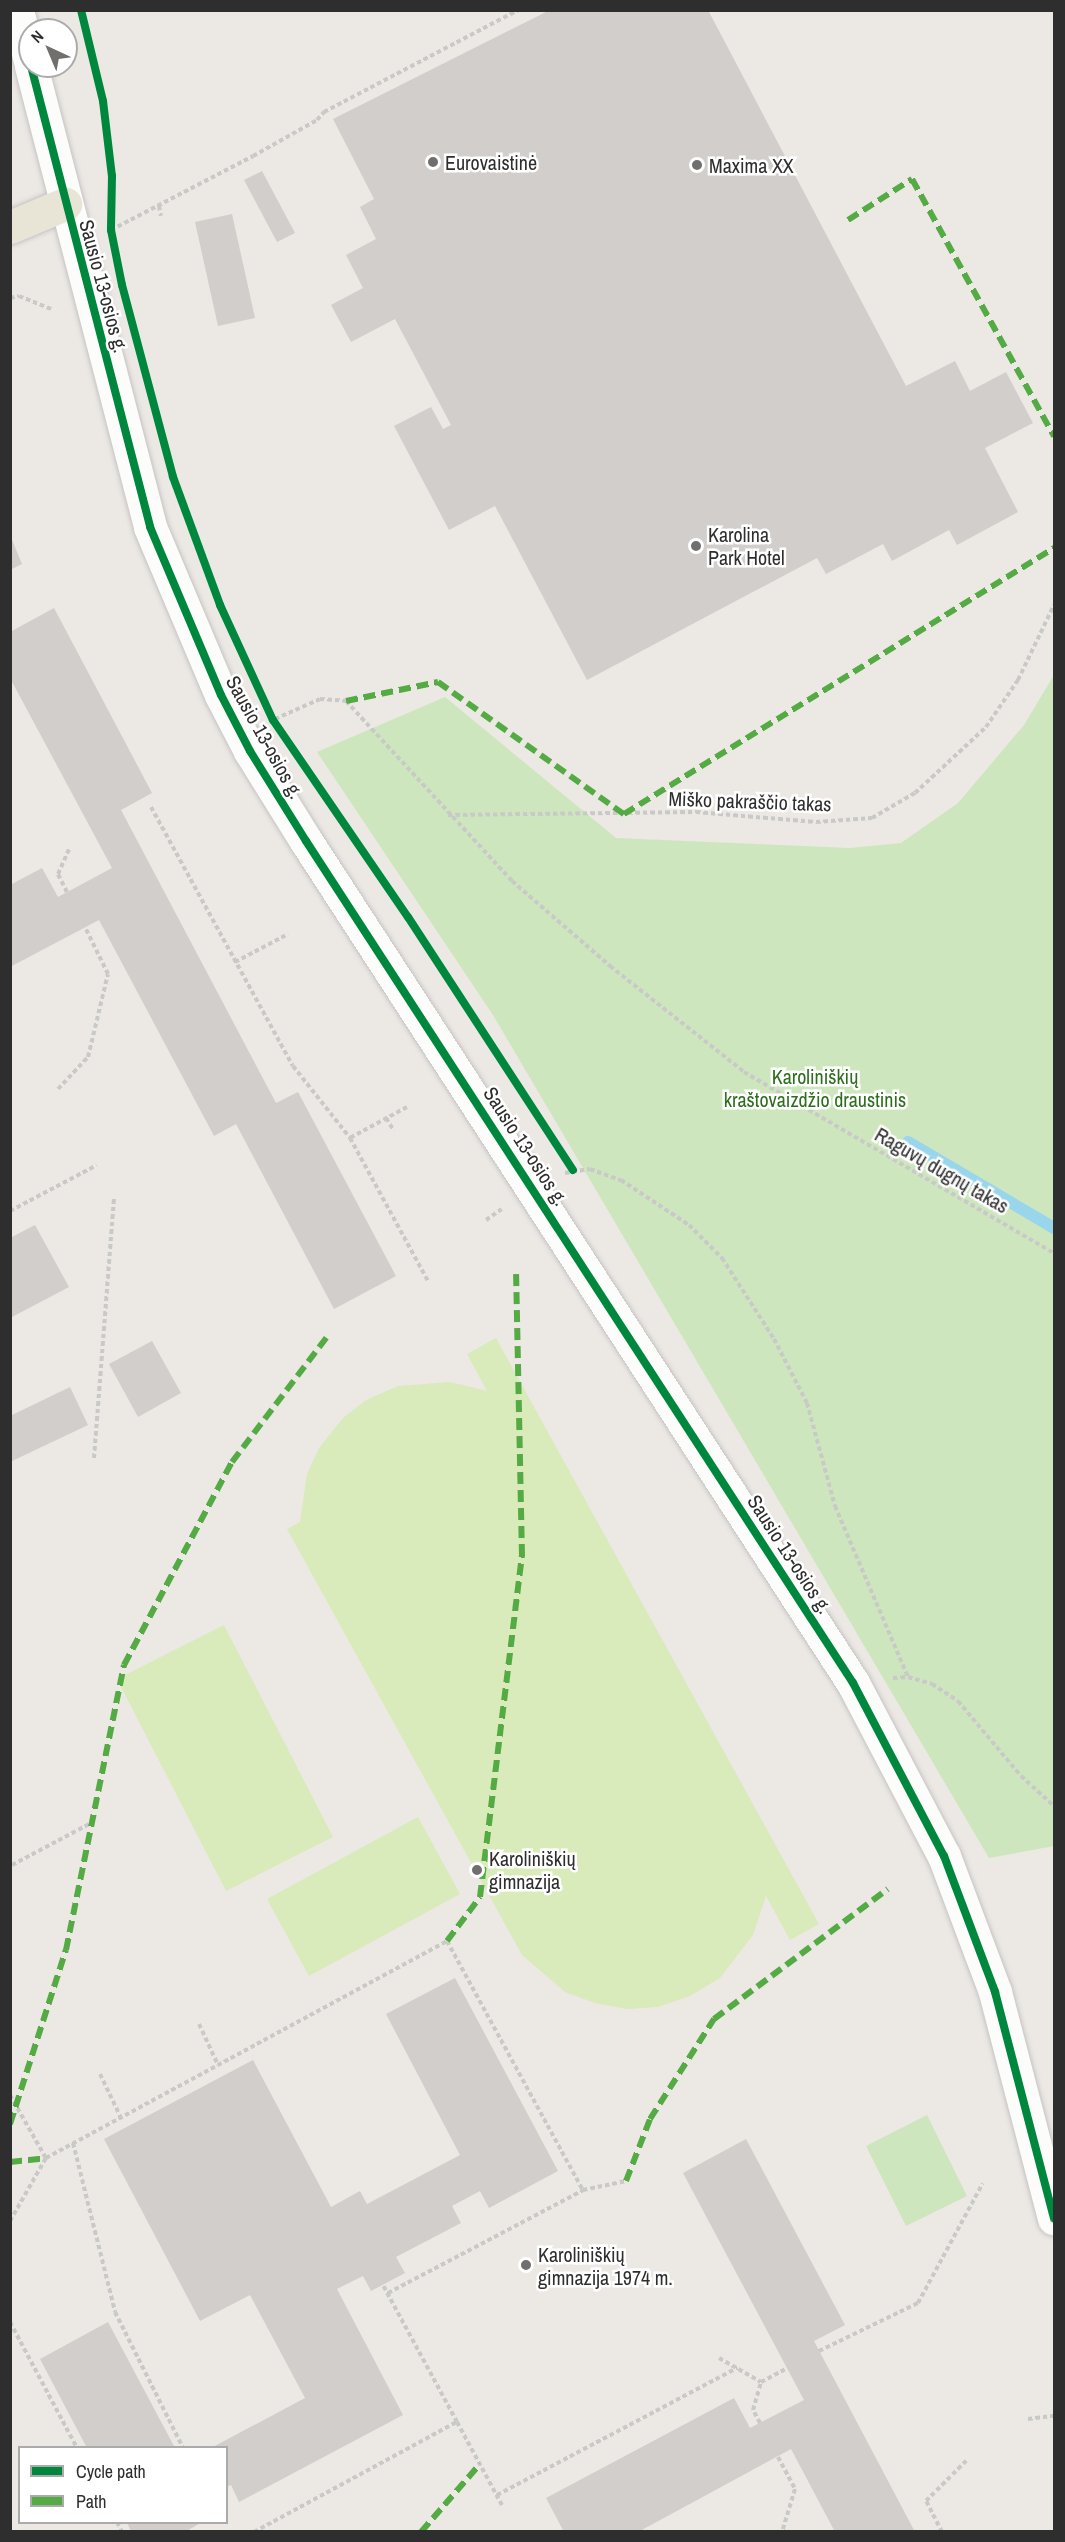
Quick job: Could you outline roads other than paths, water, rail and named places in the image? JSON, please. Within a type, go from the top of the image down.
[{"type":"main road","points":[[10,227],[65,204]]},
{"type":"street","name":"Sausio 13-osios g.","points":[[34,78],[150,527],[187,620],[250,750],[853,1683],[944,1856],[991,1982],[1054,2218]]},
{"type":"waterway","points":[[908,1142],[1054,1228]]},
{"type":"place","name":"Eurovaistinė","points":[[433,162]]},
{"type":"place","name":"Maxima XX","points":[[697,165]]},
{"type":"place","name":"Karolina Park Hotel","points":[[696,546]]},
{"type":"place","name":"Karoliniškių gimnazija","points":[[477,1870]]},
{"type":"place","name":"Karoliniškių gimnazija 1974 m.","points":[[526,2265]]},
{"type":"park label","name":"Karoliniškių kraštovaizdžio draustinis","points":[[815,1088]]}]
